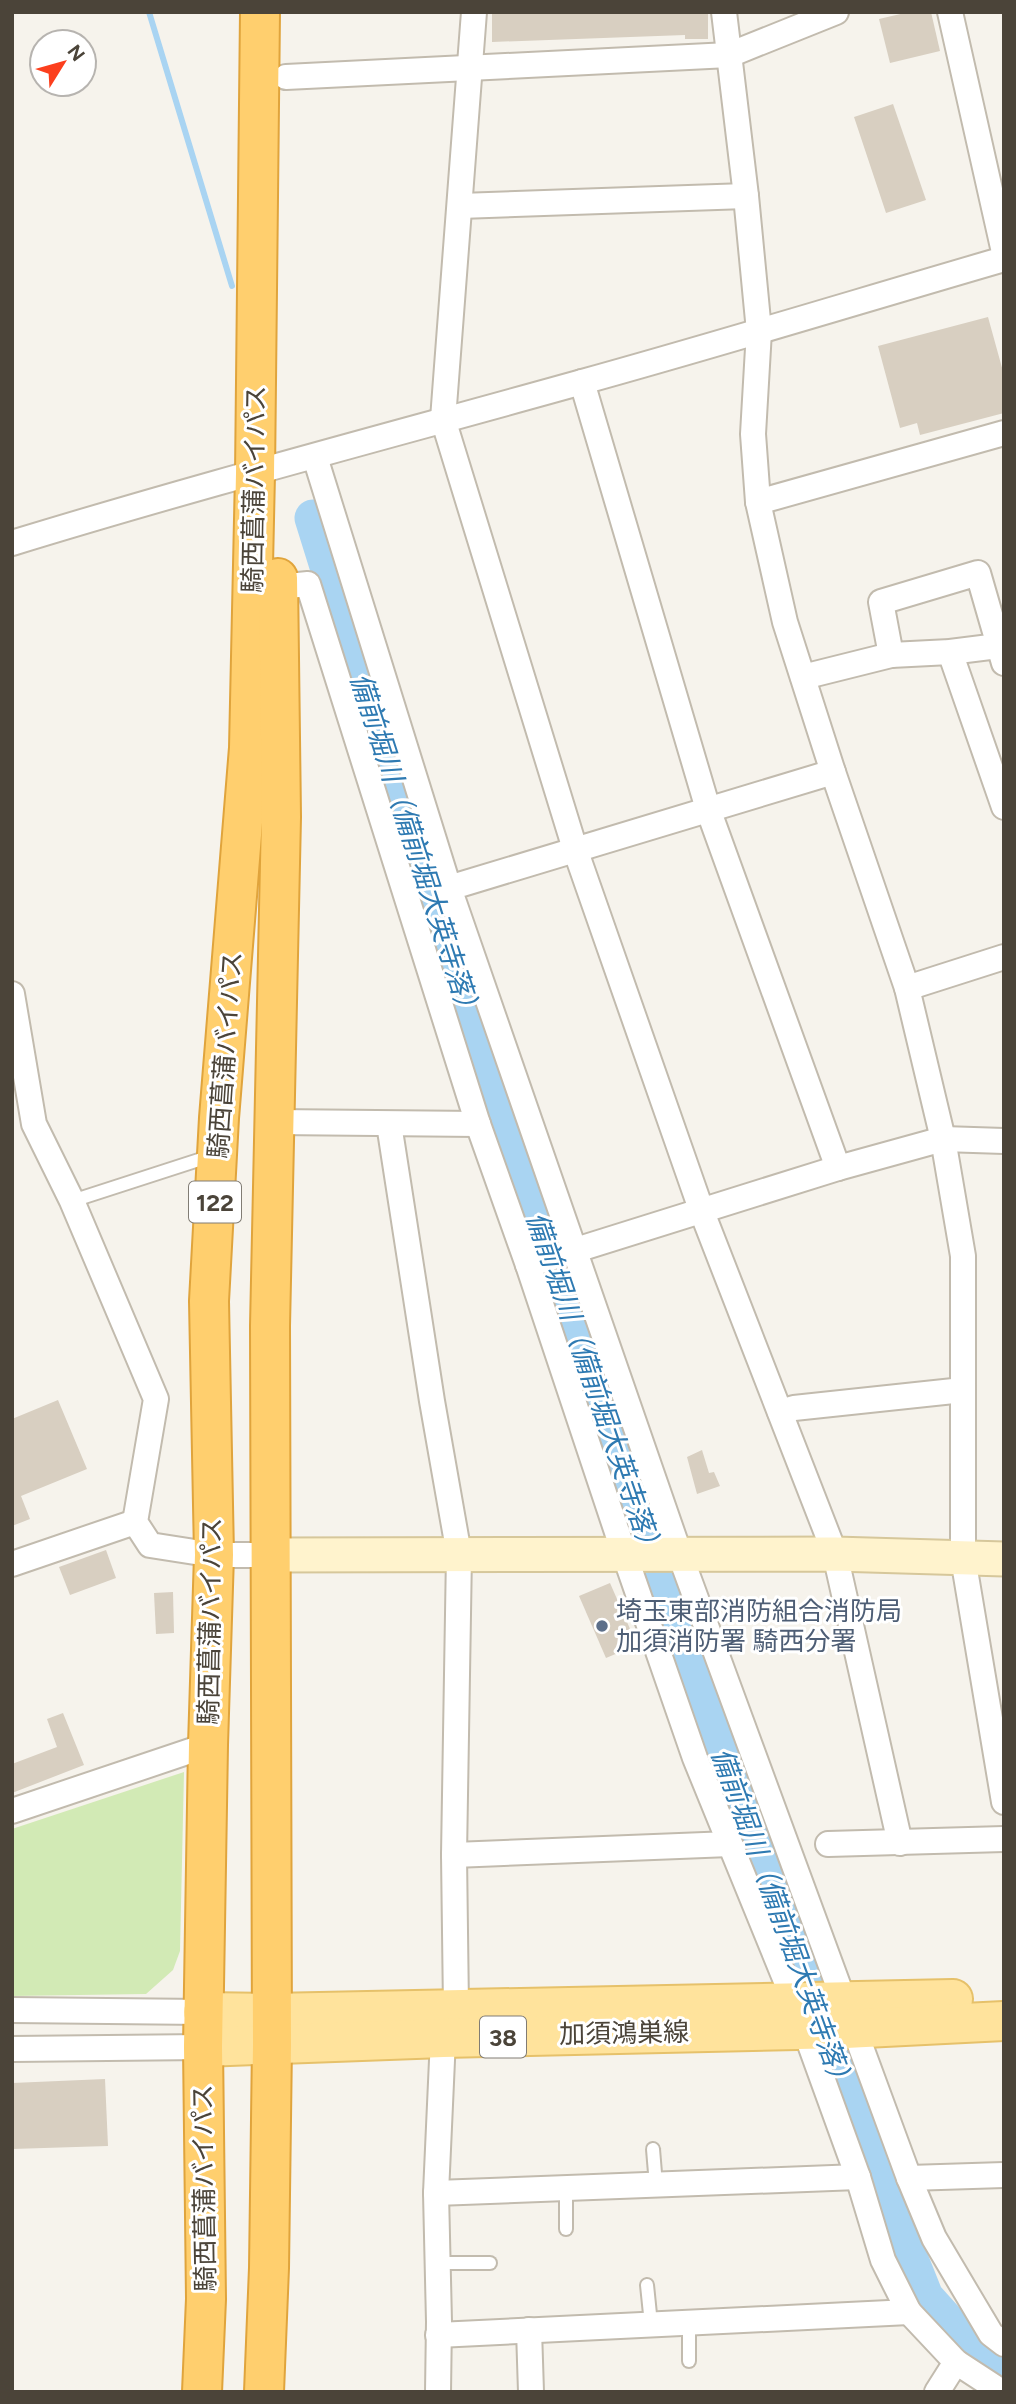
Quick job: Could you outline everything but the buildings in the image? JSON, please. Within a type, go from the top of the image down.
[{"type":"highway","name":"騎西菖蒲バイパス","points":[[202,2392],[206,2299],[203,2030],[214,1555],[209,1301],[248,748],[283,466],[260,12]]},
{"type":"highway","name":"騎西菖蒲バイパス","points":[[264,2392],[272,2029],[270,1326],[281,817],[278,587],[283,466],[286,12]]},
{"type":"main road","name":"加須鴻巣線","points":[[845,2015],[1004,1995]]},
{"type":"main road","name":"加須鴻巣線","points":[[203,2030],[845,2015],[1004,2021]]},
{"type":"street","points":[[474,12],[443,419],[575,849],[702,1212],[835,1554],[900,1843]]},
{"type":"street","points":[[724,12],[759,331],[753,434],[758,502],[785,622],[907,988],[943,1139],[963,1256],[963,1558],[1004,1802]]},
{"type":"street","points":[[286,77],[729,55],[836,12]]},
{"type":"street","points":[[950,12],[1004,252]]},
{"type":"street","points":[[460,206],[746,196]]},
{"type":"street","points":[[12,543],[154,500],[582,382],[1004,259]]},
{"type":"street","points":[[582,382],[708,809],[838,1168]]},
{"type":"street","points":[[758,502],[1004,433]]},
{"type":"street","points":[[283,466],[449,888],[570,1251],[676,1555],[845,2015],[934,2238],[991,2334],[1004,2344]]},
{"type":"street","points":[[803,677],[891,655],[950,652],[1001,654],[978,573],[881,602],[891,655]]},
{"type":"street","points":[[278,587],[308,584],[478,1124],[532,1264],[625,1556],[695,1758],[799,2016],[858,2177],[883,2260],[909,2312],[956,2362],[1002,2392]]},
{"type":"street","points":[[950,652],[1004,807]]},
{"type":"street","points":[[449,888],[833,772]]},
{"type":"street","points":[[907,988],[1004,957]]},
{"type":"street","points":[[12,994],[34,1124],[72,1201],[156,1399],[135,1522],[150,1545],[214,1555],[835,1554],[1004,1559]]},
{"type":"street","points":[[275,1122],[478,1124]]},
{"type":"street","points":[[389,1124],[459,1554],[450,2023],[436,2193],[438,2392]]},
{"type":"street","points":[[532,1264],[838,1168],[943,1139],[1004,1141]]},
{"type":"street","points":[[780,1412],[794,1408],[963,1390]]},
{"type":"street","points":[[12,1564],[135,1522]]},
{"type":"street","points":[[12,1811],[208,1745]]},
{"type":"street","points":[[828,1844],[1004,1839]]},
{"type":"street","points":[[454,1855],[730,1844]]},
{"type":"street","points":[[12,2010],[203,2030]]},
{"type":"street","points":[[12,2049],[203,2030]]},
{"type":"street","points":[[909,2178],[1004,2175]]},
{"type":"street","points":[[436,2193],[858,2177]]},
{"type":"street","points":[[438,2335],[909,2312]]},
{"type":"street","points":[[529,2330],[531,2392]]},
{"type":"street","points":[[937,2392],[956,2362]]},
{"type":"lane","points":[[72,1201],[218,1153]]},
{"type":"lane","points":[[653,2149],[656,2185]]},
{"type":"lane","points":[[566,2188],[566,2229]]},
{"type":"lane","points":[[438,2263],[490,2263]]},
{"type":"lane","points":[[647,2285],[651,2324]]},
{"type":"lane","points":[[689,2322],[689,2361]]},
{"type":"green space","points":[[184,1772],[180,1951],[173,1970],[146,1994],[12,1996],[12,1829]]},
{"type":"waterway","name":"備前堀川（備前堀大英寺落）","points":[[149,12],[232,286]]},
{"type":"waterway","name":"備前堀川（備前堀大英寺落）","points":[[313,518],[439,923],[609,1432],[750,1819],[847,2101],[925,2297],[980,2358],[1004,2374]]},
{"type":"place","name":"埼玉東部消防組合消防局 加須消防署 騎西分署","points":[[602,1626]]}]
